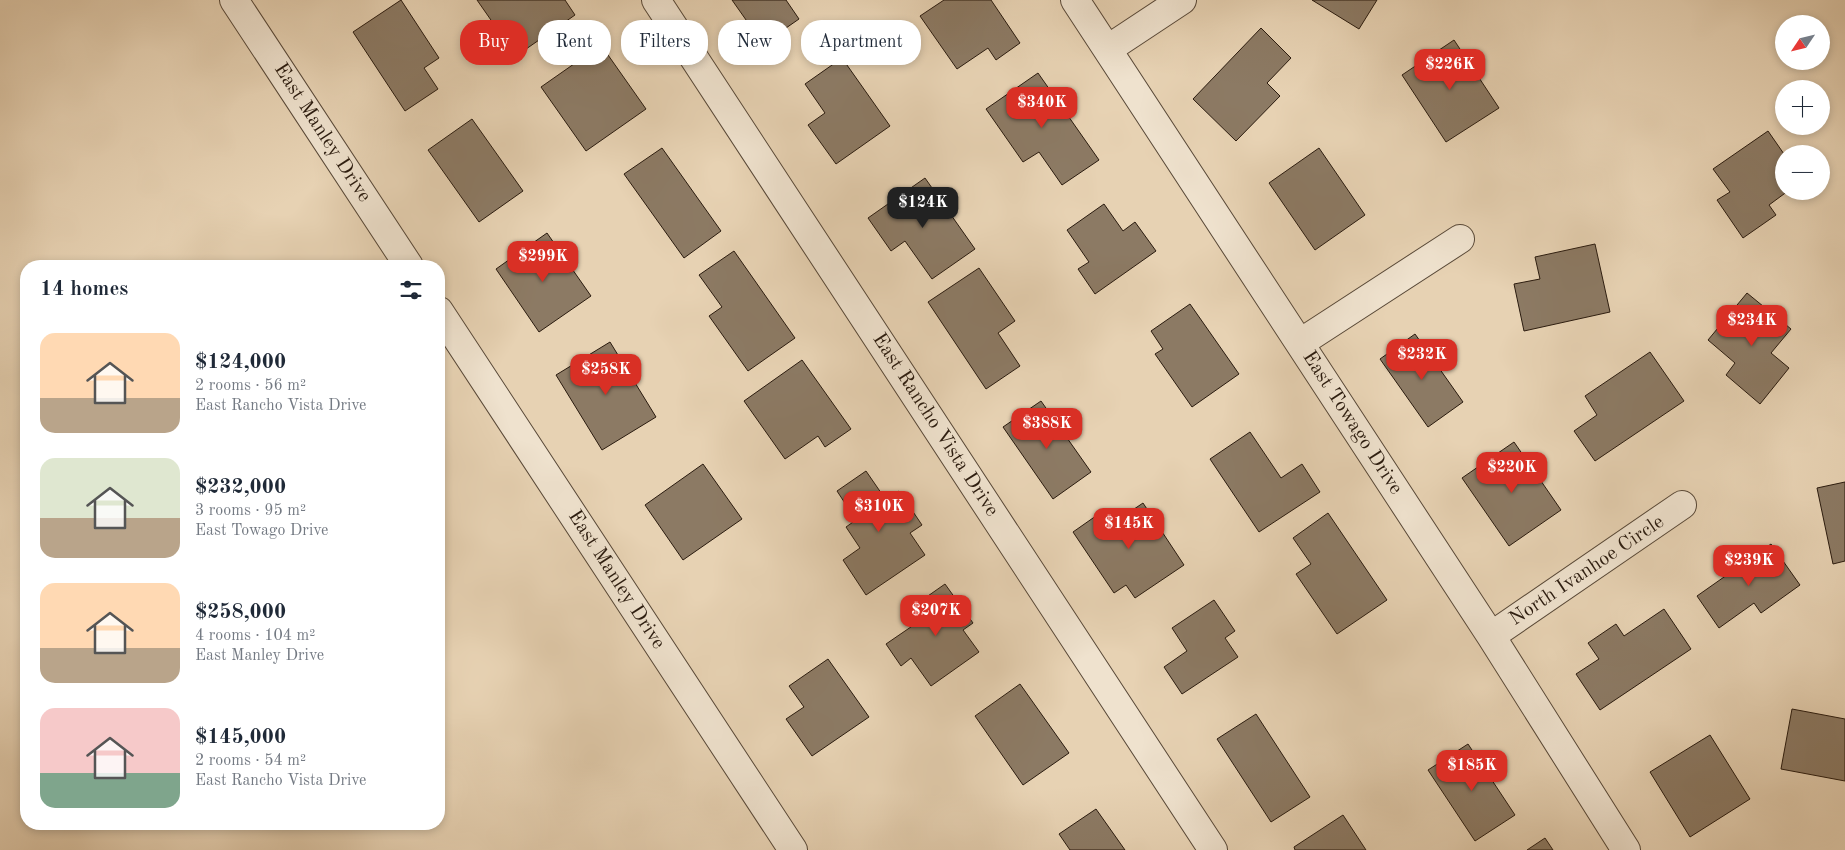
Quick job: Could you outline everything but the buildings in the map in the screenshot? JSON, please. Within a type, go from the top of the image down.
[{"type":"street","name":"East Manley Drive","points":[[234,0],[405,260]]},
{"type":"street","name":"East Rancho Vista Drive","points":[[656,0],[1213,850]]},
{"type":"street","name":"East Towago Drive","points":[[1075,0],[1491,636],[1626,850]]},
{"type":"street","points":[[1108,49],[1182,0]]},
{"type":"street","points":[[1300,343],[1460,239]]},
{"type":"street","name":"East Manley Drive","points":[[445,320],[794,850]]},
{"type":"street","name":"North Ivanhoe Circle","points":[[1491,636],[1682,506]]}]
